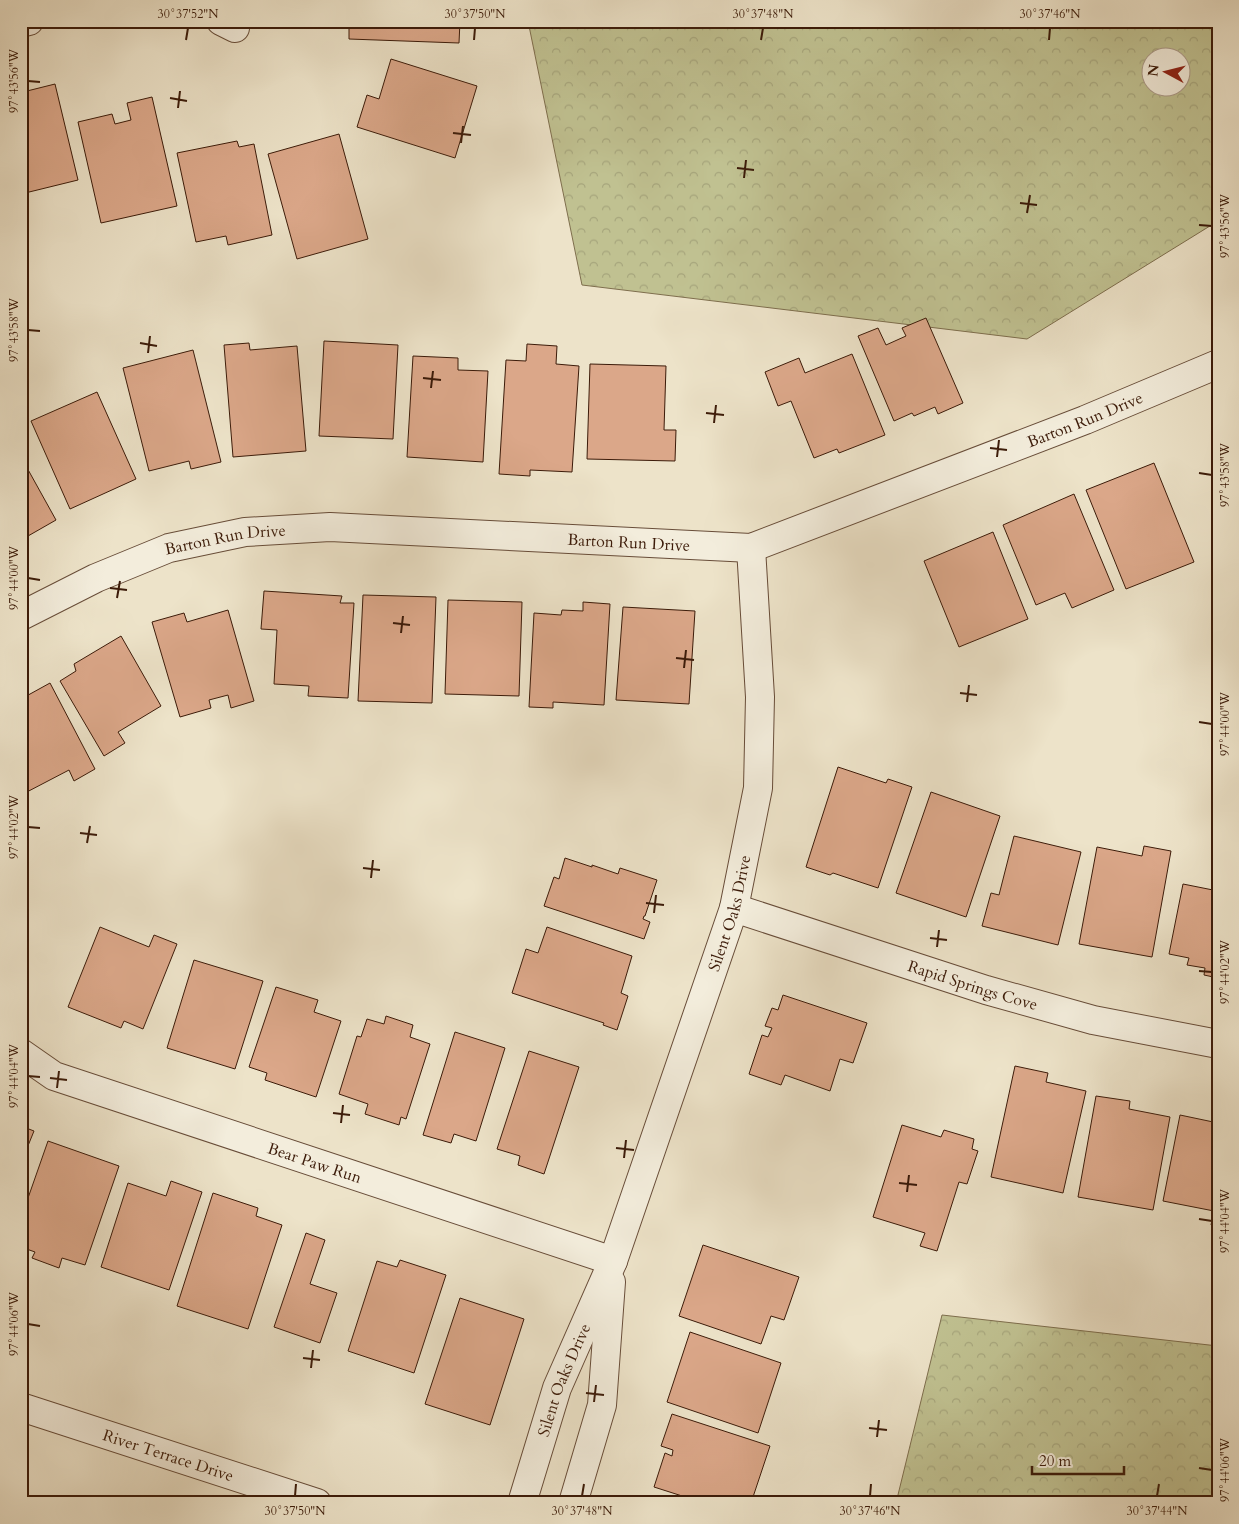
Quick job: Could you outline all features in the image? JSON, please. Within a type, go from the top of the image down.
[{"type":"street","points":[[21,23],[29,21]]},
{"type":"street","name":"Barton Run Drive","points":[[21,616],[96,578],[169,548],[245,532],[330,527],[751,548],[1086,420],[1218,364]]},
{"type":"street","name":"Silent Oaks Drive","points":[[522,1503],[557,1388],[613,1261],[734,908],[758,788],[760,697],[751,548]]},
{"type":"street","name":"Rapid Springs Cove","points":[[734,908],[992,992],[1093,1020],[1218,1044]]},
{"type":"street","name":"Bear Paw Run","points":[[21,1053],[54,1076],[613,1261]]},
{"type":"street","name":"Silent Oaks Drive","points":[[573,1503],[602,1405],[613,1261]]},
{"type":"street","name":"River Terrace Drive","points":[[21,1407],[317,1503]]},
{"type":"green space","points":[[528,21],[1218,21],[1218,221],[1027,339],[582,285]]},
{"type":"green space","points":[[942,1315],[1218,1346],[1218,1503],[896,1503]]},
{"type":"building","points":[[349,21],[460,21],[459,43],[349,39]]},
{"type":"building","points":[[391,59],[477,86],[455,158],[357,127],[367,95],[379,99]]},
{"type":"building","points":[[55,84],[78,180],[21,194],[21,97],[24,97],[23,92]]},
{"type":"building","points":[[152,97],[177,206],[101,223],[78,122],[112,114],[115,124],[131,120],[127,103]]},
{"type":"building","points":[[339,134],[368,239],[297,259],[268,154]]},
{"type":"building","points":[[237,141],[239,147],[254,144],[272,235],[228,245],[226,236],[196,242],[177,153]]},
{"type":"building","points":[[926,318],[963,403],[938,414],[935,407],[914,416],[912,413],[894,421],[858,336],[878,328],[886,345],[906,336],[902,328]]},
{"type":"building","points":[[324,341],[398,345],[393,439],[319,436]]},
{"type":"building","points":[[249,343],[250,350],[297,346],[306,451],[233,457],[224,345]]},
{"type":"building","points":[[527,344],[557,346],[556,364],[579,366],[572,472],[530,470],[530,476],[499,474],[506,360],[526,361]]},
{"type":"building","points":[[193,350],[221,462],[191,469],[189,461],[149,471],[123,368]]},
{"type":"building","points":[[852,354],[885,435],[839,453],[837,449],[814,458],[791,401],[778,406],[765,372],[799,358],[805,373]]},
{"type":"building","points":[[413,356],[458,358],[458,370],[488,371],[483,462],[407,457]]},
{"type":"building","points":[[590,364],[666,366],[664,430],[676,430],[675,461],[587,459]]},
{"type":"building","points":[[97,392],[136,479],[70,509],[31,421]]},
{"type":"building","points":[[21,457],[56,520],[21,540]]},
{"type":"building","points":[[1154,463],[1194,562],[1126,589],[1086,490]]},
{"type":"building","points":[[1074,494],[1114,590],[1072,608],[1065,593],[1036,605],[1003,525]]},
{"type":"building","points":[[993,532],[1028,619],[959,647],[924,561]]},
{"type":"building","points":[[264,591],[342,596],[340,603],[354,603],[348,698],[308,696],[309,686],[274,684],[277,630],[261,629]]},
{"type":"building","points":[[363,595],[436,597],[432,703],[358,701]]},
{"type":"building","points":[[448,600],[522,602],[519,696],[445,694]]},
{"type":"building","points":[[583,602],[610,604],[604,705],[553,702],[553,708],[529,707],[534,613],[561,615],[562,610],[583,611]]},
{"type":"building","points":[[623,607],[695,611],[689,704],[616,700]]},
{"type":"building","points":[[228,610],[254,701],[231,708],[228,695],[209,700],[211,708],[180,717],[152,622],[184,613],[187,622]]},
{"type":"building","points":[[121,636],[161,706],[118,732],[125,743],[104,756],[60,681],[76,671],[74,664]]},
{"type":"building","points":[[50,683],[95,769],[74,781],[69,770],[23,794],[21,790],[21,699]]},
{"type":"building","points":[[838,767],[886,783],[888,779],[912,787],[878,888],[833,873],[830,875],[806,867]]},
{"type":"building","points":[[931,792],[1000,816],[966,917],[896,893]]},
{"type":"building","points":[[1014,836],[1081,852],[1058,945],[982,926],[991,893],[999,895]]},
{"type":"building","points":[[1144,846],[1171,851],[1152,957],[1079,944],[1097,847],[1142,856]]},
{"type":"building","points":[[565,858],[618,874],[620,868],[657,880],[643,919],[650,922],[644,939],[544,906],[554,877],[559,879]]},
{"type":"building","points":[[1183,884],[1218,891],[1218,978],[1204,975],[1205,968],[1187,965],[1189,958],[1169,954]]},
{"type":"building","points":[[100,927],[149,947],[154,935],[177,944],[143,1029],[124,1021],[121,1028],[68,1007]]},
{"type":"building","points":[[547,927],[632,956],[621,993],[628,996],[617,1030],[603,1025],[604,1023],[512,993],[526,949],[538,953]]},
{"type":"building","points":[[194,960],[263,981],[235,1069],[167,1048]]},
{"type":"building","points":[[276,987],[318,1000],[314,1012],[341,1021],[316,1097],[265,1080],[267,1073],[249,1067]]},
{"type":"building","points":[[783,995],[867,1023],[853,1063],[840,1059],[830,1091],[785,1075],[781,1085],[749,1074],[762,1035],[768,1037],[772,1028],[765,1026],[772,1008],[778,1010]]},
{"type":"building","points":[[386,1016],[413,1025],[410,1037],[430,1044],[406,1119],[401,1117],[399,1125],[365,1114],[368,1104],[339,1094],[357,1036],[361,1037],[367,1019],[384,1024]]},
{"type":"building","points":[[455,1032],[505,1048],[476,1141],[454,1134],[451,1143],[423,1135]]},
{"type":"building","points":[[529,1051],[579,1067],[544,1174],[518,1165],[520,1156],[497,1149]]},
{"type":"building","points":[[1015,1066],[1048,1073],[1046,1082],[1086,1091],[1063,1193],[991,1177]]},
{"type":"building","points":[[1096,1096],[1130,1101],[1129,1109],[1170,1117],[1153,1210],[1078,1197]]},
{"type":"building","points":[[1180,1115],[1218,1123],[1218,1226],[1211,1225],[1214,1211],[1163,1201]]},
{"type":"building","points":[[902,1125],[941,1137],[944,1130],[974,1139],[972,1149],[978,1151],[967,1184],[959,1182],[937,1251],[920,1246],[925,1233],[873,1217]]},
{"type":"building","points":[[21,1126],[34,1131],[21,1163]]},
{"type":"building","points":[[48,1141],[119,1166],[85,1265],[62,1258],[59,1268],[32,1258],[35,1252],[21,1247],[21,1218]]},
{"type":"building","points":[[171,1181],[202,1192],[169,1290],[101,1267],[128,1183],[166,1196]]},
{"type":"building","points":[[213,1193],[258,1208],[256,1216],[282,1225],[248,1329],[177,1306]]},
{"type":"building","points":[[306,1233],[325,1240],[310,1284],[337,1293],[320,1343],[274,1327]]},
{"type":"building","points":[[703,1245],[799,1277],[784,1320],[771,1316],[761,1344],[679,1316]]},
{"type":"building","points":[[400,1260],[446,1275],[414,1373],[348,1351],[377,1261],[397,1267]]},
{"type":"building","points":[[460,1298],[524,1319],[490,1425],[425,1404]]},
{"type":"building","points":[[690,1332],[781,1363],[758,1433],[667,1402]]},
{"type":"building","points":[[672,1414],[770,1446],[751,1503],[704,1503],[654,1487],[665,1453],[672,1456],[673,1450],[661,1446]]}]
